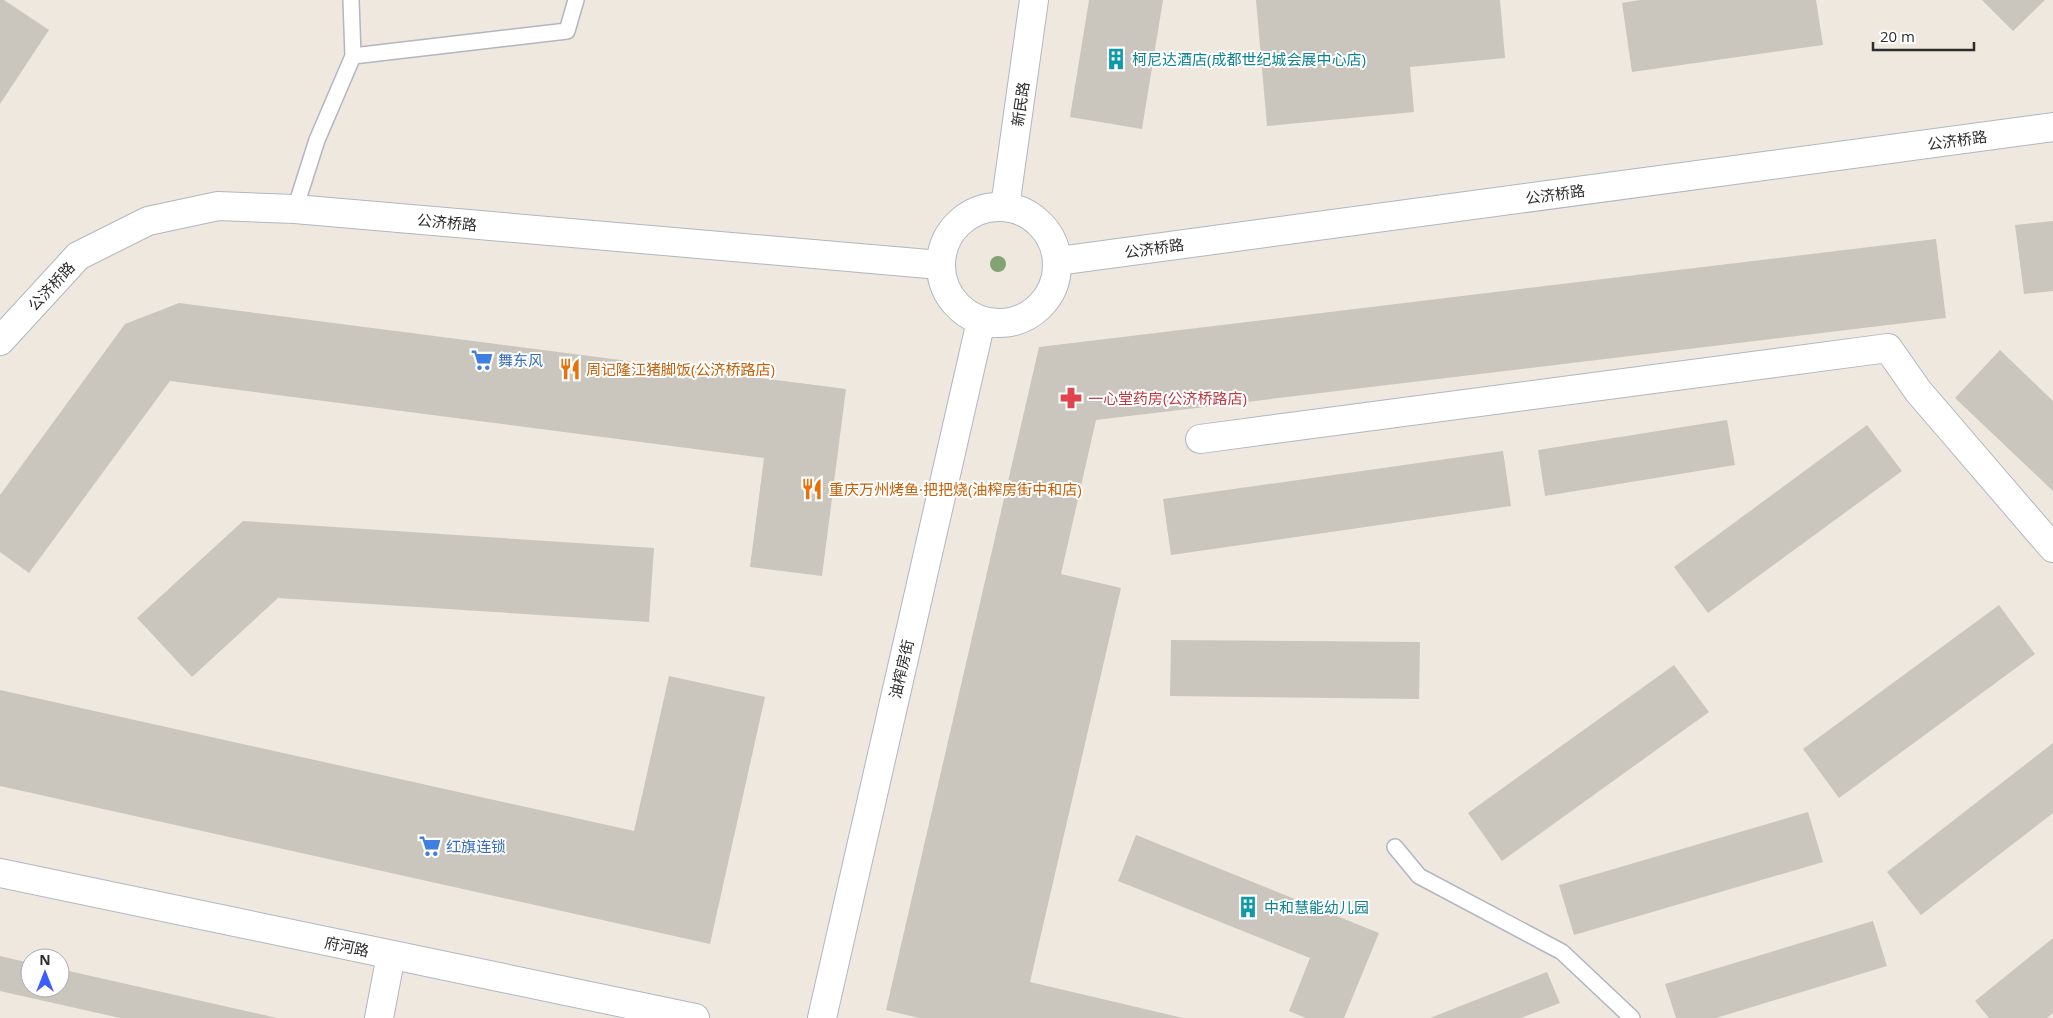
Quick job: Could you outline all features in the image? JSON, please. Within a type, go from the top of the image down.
[{"type":"main road","name":"新民路","points":[[1005,207],[1034,0]]},
{"type":"main road","name":"公济桥路","points":[[1058,262],[2053,127]]},
{"type":"main road","name":"公济桥路","points":[[0,341],[78,256],[148,221],[218,206],[295,209],[940,265]]},
{"type":"main road","points":[[1005,207],[1025,213],[1041,225],[1053,242],[1058,262],[1055,281],[1046,300],[1033,312],[1017,320],[999,323],[980,320],[964,312],[951,299],[943,283],[940,265],[943,247],[952,230],[966,216],[985,208],[1005,207]]},
{"type":"main road","name":"油榨房街","points":[[822,1018],[980,320]]},
{"type":"main road","points":[[1200,439],[1888,348],[1918,392],[2053,548]]},
{"type":"main road","name":"府河路","points":[[0,872],[695,1018]]},
{"type":"main road","points":[[379,1018],[391,955]]},
{"type":"lane","points":[[295,209],[317,140],[353,56],[351,0]]},
{"type":"lane","points":[[353,56],[567,31],[576,0]]},
{"type":"lane","points":[[1396,847],[1419,876],[1562,952],[1632,1018]]},
{"type":"building","points":[[0,0],[4,0],[49,30],[0,104]]},
{"type":"building","name":"柯尼达酒店(成都世纪城会展中心店)","points":[[1089,0],[1163,0],[1142,129],[1070,117]]},
{"type":"building","points":[[1256,0],[1500,0],[1505,58],[1410,67],[1414,112],[1267,126]]},
{"type":"building","points":[[1640,0],[1816,0],[1823,45],[1632,72],[1622,3]]},
{"type":"building","points":[[1982,0],[2045,0],[2013,31]]},
{"type":"building","points":[[2053,221],[2053,291],[2024,294],[2015,225]]},
{"type":"building","points":[[1936,239],[1946,318],[1096,420],[1061,574],[1121,588],[1030,982],[1183,1018],[919,1018],[886,1010],[1039,347]]},
{"type":"building","points":[[179,303],[846,389],[822,576],[750,567],[764,458],[170,381],[29,573],[0,552],[0,495],[125,324]]},
{"type":"building","points":[[2000,350],[2053,401],[2053,491],[1955,398]]},
{"type":"building","points":[[1727,420],[1735,465],[1545,496],[1538,450]]},
{"type":"building","points":[[1867,425],[1902,471],[1708,613],[1674,567]]},
{"type":"building","points":[[1503,451],[1511,506],[1171,555],[1163,499]]},
{"type":"building","points":[[243,521],[654,548],[649,622],[278,598],[192,677],[137,618]]},
{"type":"building","points":[[1999,605],[2035,654],[1839,798],[1803,749]]},
{"type":"building","points":[[1171,640],[1420,642],[1419,699],[1170,696]]},
{"type":"building","points":[[1674,665],[1709,712],[1502,861],[1468,813]]},
{"type":"building","points":[[669,676],[765,697],[710,944],[0,786],[0,690],[634,831]]},
{"type":"building","points":[[2053,743],[2053,813],[1921,915],[1887,872]]},
{"type":"building","points":[[1808,812],[1823,862],[1574,935],[1559,885]]},
{"type":"building","name":"中和慧能幼儿园","points":[[1136,835],[1379,933],[1344,1018],[1306,1018],[1289,1011],[1310,958],[1118,881]]},
{"type":"building","points":[[1873,921],[1887,966],[1716,1018],[1676,1018],[1665,984]]},
{"type":"building","points":[[2053,938],[2053,1013],[2047,1018],[1989,1018],[1975,1001]]},
{"type":"building","points":[[0,956],[20,961],[20,996],[0,991]]},
{"type":"building","points":[[70,971],[277,1018],[120,1018],[31,998],[70,998]]},
{"type":"building","points":[[1547,972],[1560,1003],[1521,1018],[1430,1018]]},
{"type":"place","name":"柯尼达酒店(成都世纪城会展中心店)","points":[[1116,59]]},
{"type":"place","name":"舞东风","points":[[482,360]]},
{"type":"place","name":"周记隆江猪脚饭(公济桥路店)","points":[[570,369]]},
{"type":"place","name":"一心堂药房(公济桥路店)","points":[[1071,398]]},
{"type":"place","name":"重庆万州烤鱼·把把烧(油榨房街中和店)","points":[[812,489]]},
{"type":"place","name":"红旗连锁","points":[[430,846]]},
{"type":"place","name":"中和慧能幼儿园","points":[[1248,907]]}]
